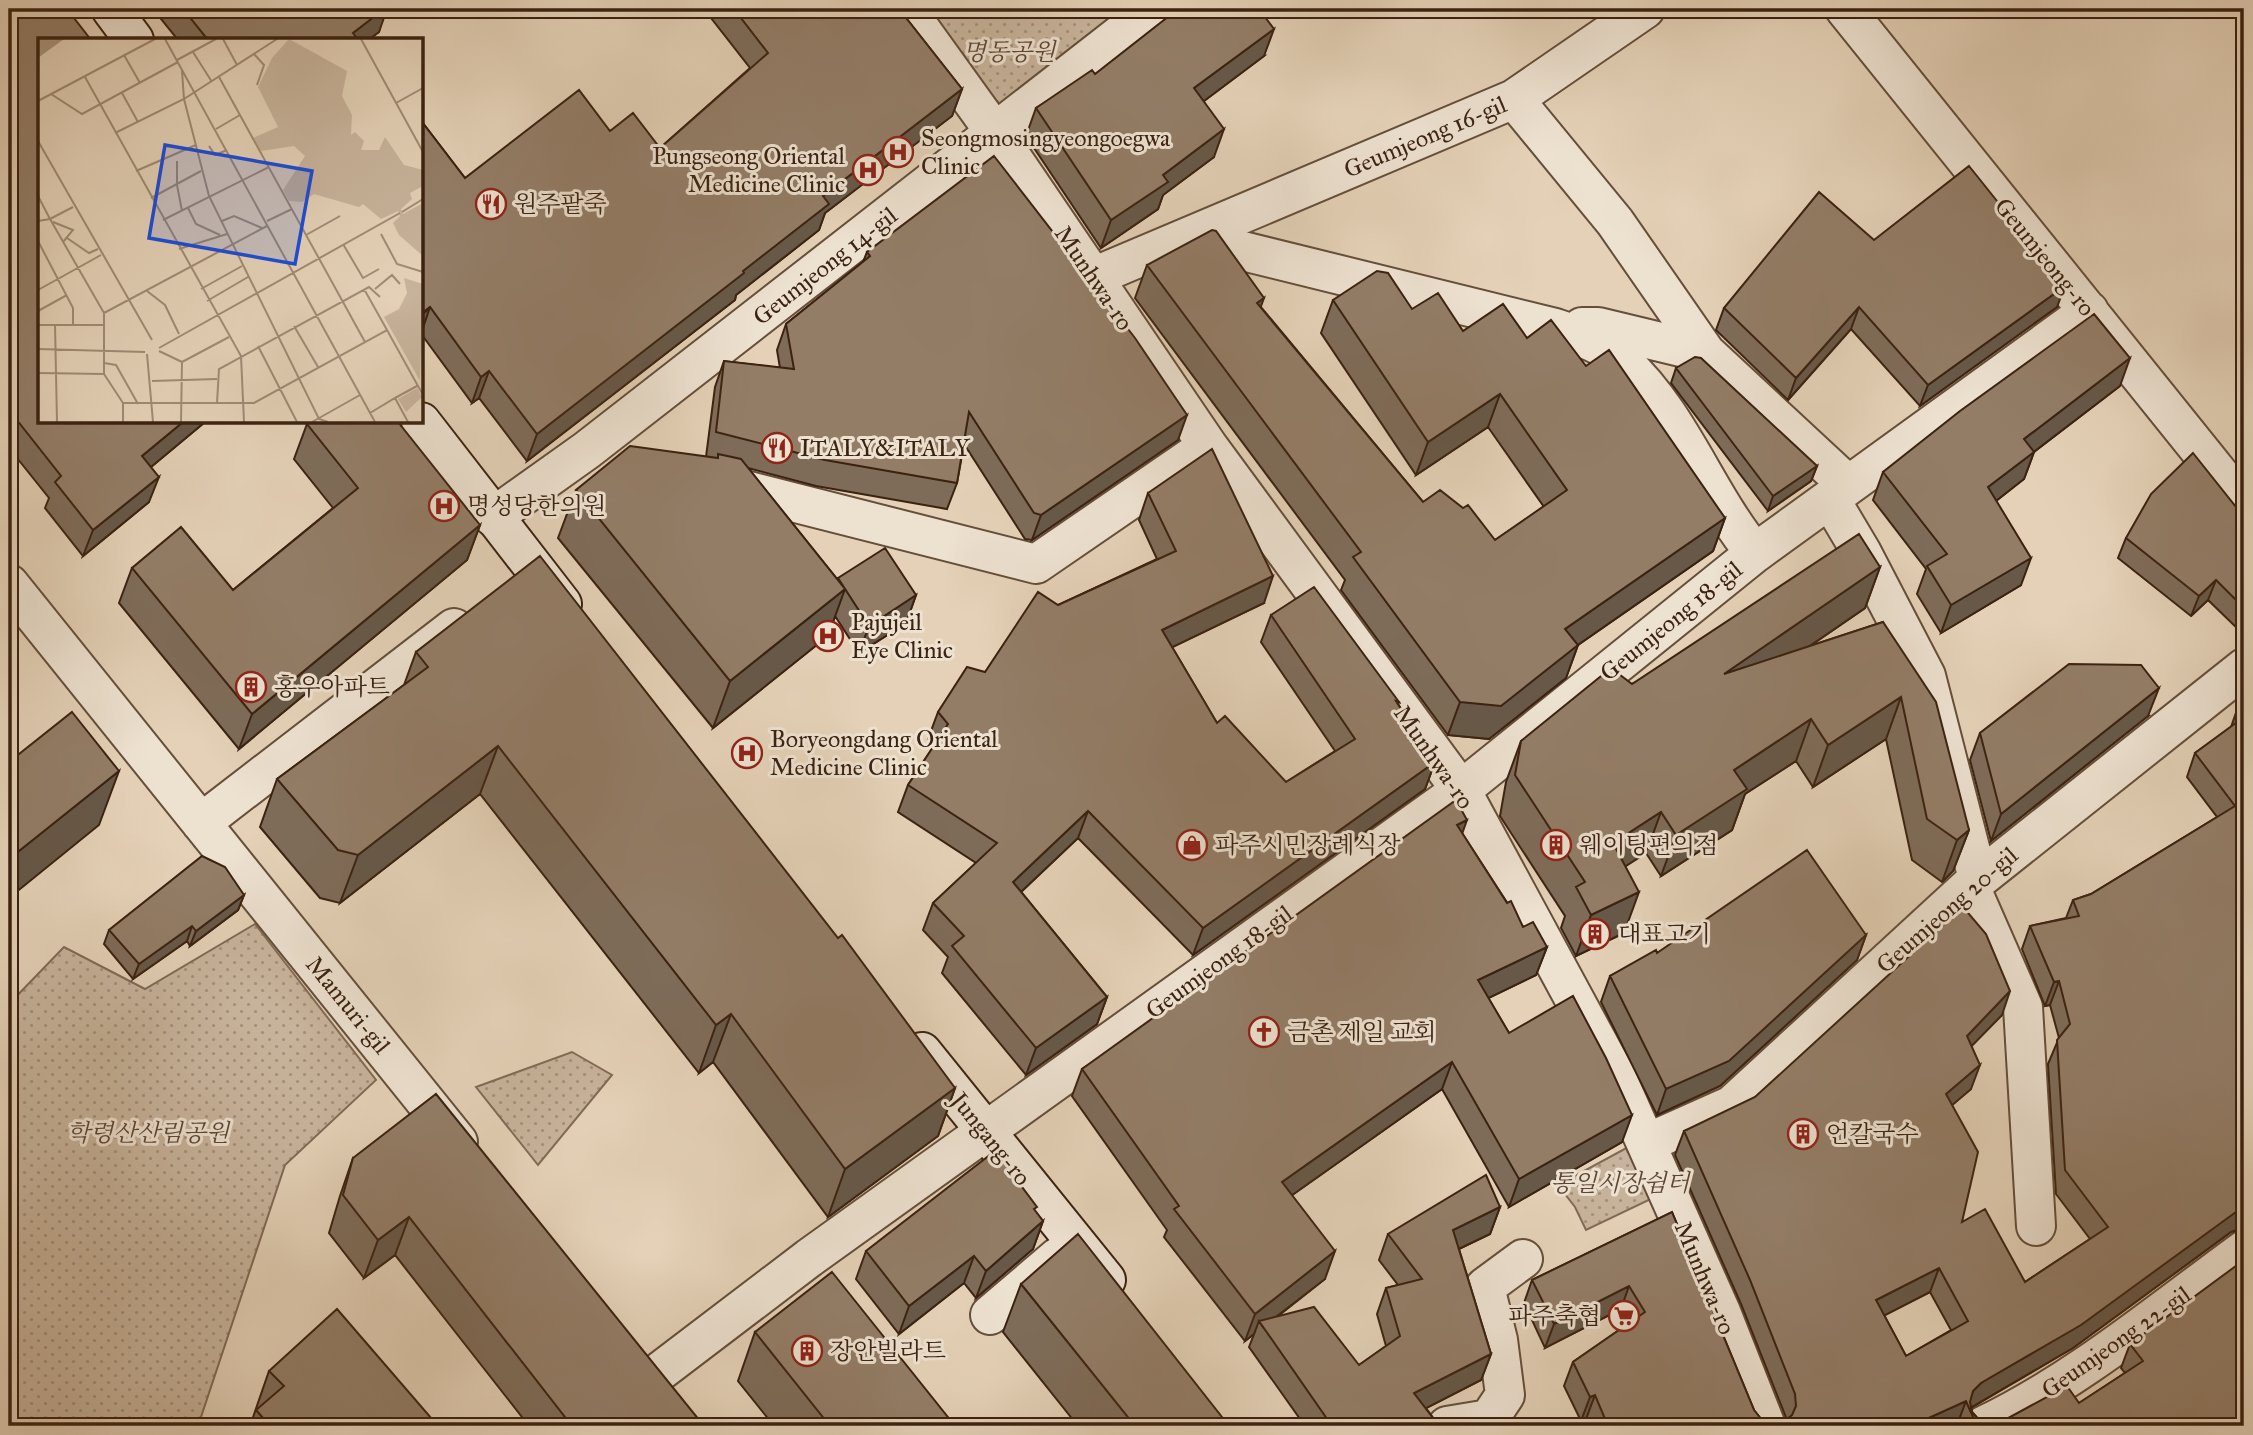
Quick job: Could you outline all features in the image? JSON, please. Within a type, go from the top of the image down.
[{"type":"street","points":[[111,9],[133,38]]},
{"type":"street","name":"Munhwa-ro","points":[[906,9],[996,134],[1208,446],[1461,790],[1616,1076],[1647,1143],[1766,1426]]},
{"type":"street","name":"Geumjeong 14-gil","points":[[493,517],[587,450],[996,134],[1153,9]]},
{"type":"street","name":"Geumjeong 16-gil","points":[[1093,277],[1514,99],[1646,9]]},
{"type":"street","name":"Geumjeong-ro","points":[[1846,9],[2244,505]]},
{"type":"street","points":[[1514,99],[1615,222],[1706,353],[1839,492],[1862,553],[1926,676],[1974,882],[2023,1007],[2036,1226]]},
{"type":"street","points":[[1190,238],[1555,328],[1594,342],[1623,361],[1670,418],[1755,553]]},
{"type":"street","name":"Geumjeong 18-gil","points":[[624,1347],[661,1393],[809,1258],[1461,790],[1755,553],[2088,311]]},
{"type":"street","points":[[1555,328],[1598,327],[1706,353]]},
{"type":"street","points":[[423,424],[493,517],[522,576],[585,632]]},
{"type":"street","points":[[692,477],[1036,564],[1208,446]]},
{"type":"street","points":[[587,450],[626,460]]},
{"type":"street","name":"Mamuri-gil","points":[[9,584],[477,1165]]},
{"type":"street","points":[[201,823],[478,610]]},
{"type":"street","name":"Geumjeong 20-gil","points":[[1647,1143],[1732,1105],[1974,882],[2244,668]]},
{"type":"street","name":"Jungang-ro","points":[[898,1023],[1128,1307]]},
{"type":"street","points":[[990,1315],[1075,1242]]},
{"type":"street","name":"Geumjeong 22-gil","points":[[1983,1426],[2020,1408],[2067,1378],[2244,1250]]},
{"type":"street","points":[[1447,1426],[1492,1423],[1505,1395],[1498,1339],[1485,1287],[1523,1259]]},
{"type":"green space","name":"명동공원","points":[[917,9],[1136,9],[1002,115]]},
{"type":"green space","name":"학령산산림공원","points":[[255,924],[376,1080],[285,1165],[198,1426],[9,1426],[9,1004],[64,947],[145,989]]},
{"type":"green space","points":[[572,1052],[612,1075],[538,1165],[476,1087]]},
{"type":"green space","name":"통일시장쉼터","points":[[1632,1145],[1655,1197],[1586,1230],[1575,1207],[1558,1185]]},
{"type":"building","points":[[9,9],[67,9],[89,38],[38,38],[38,424],[181,424],[142,456],[159,477],[93,530],[55,482],[61,476],[9,410]]},
{"type":"building","points":[[183,9],[384,9],[353,33],[357,38],[206,38]]},
{"type":"building","points":[[734,9],[899,9],[962,89],[823,196],[829,204],[743,271],[744,273],[537,434],[489,371],[481,377],[430,307],[424,312],[424,125],[465,178],[579,90],[610,131],[633,113],[660,148],[768,53]]},
{"type":"building","points":[[1178,9],[1259,9],[1274,29],[1194,88],[1224,129],[1163,175],[1168,182],[1111,220],[1036,108],[1092,70],[1095,74]]},
{"type":"building","points":[[994,156],[1135,338],[1187,415],[1041,515],[1034,513],[969,412],[957,483],[825,460],[716,432],[724,361],[794,369],[786,324],[870,256],[867,252]]},
{"type":"building","points":[[1969,166],[2065,286],[1928,385],[1859,307],[1796,378],[1724,308],[1819,192],[1874,240]]},
{"type":"building","points":[[1212,230],[1216,231],[1264,298],[1257,303],[1423,502],[1440,490],[1463,508],[1468,505],[1495,540],[1567,490],[1500,394],[1428,442],[1333,300],[1377,271],[1388,273],[1412,309],[1438,293],[1463,331],[1503,304],[1527,338],[1551,320],[1586,366],[1609,350],[1725,518],[1565,629],[1578,645],[1501,706],[1460,702],[1353,557],[1361,552],[1147,265]]},
{"type":"building","points":[[2094,314],[2130,358],[2024,439],[2034,452],[1988,487],[2031,558],[1951,605],[1927,566],[1947,554],[1883,472],[1960,411]]},
{"type":"building","points":[[1695,357],[1701,358],[1817,466],[1773,496],[1676,368]]},
{"type":"building","points":[[307,424],[400,424],[480,525],[252,714],[132,568],[181,527],[233,590],[358,488]]},
{"type":"building","points":[[630,446],[718,458],[718,454],[741,459],[845,589],[730,681],[576,490]]},
{"type":"building","points":[[1212,449],[1273,576],[1162,630],[1217,723],[1225,716],[1286,782],[1355,739],[1271,615],[1314,587],[1399,702],[1396,701],[1435,762],[1203,928],[1088,811],[1013,882],[1107,997],[1036,1048],[952,946],[964,936],[933,903],[997,843],[908,785],[948,724],[938,712],[967,667],[985,672],[1038,592],[1058,605],[1176,551],[1148,493]]},
{"type":"building","points":[[2193,453],[2244,517],[2244,608],[2216,580],[2199,596],[2126,538],[2151,494]]},
{"type":"building","points":[[1859,534],[1880,567],[1724,674],[1883,622],[1936,702],[1969,830],[1957,840],[1927,819],[1901,697],[1828,745],[1811,719],[1734,770],[1747,789],[1676,835],[1661,812],[1613,843],[1639,892],[1591,915],[1576,887],[1585,882],[1515,775],[1521,741],[1611,668],[1632,684]]},
{"type":"building","points":[[885,548],[916,595],[869,626],[838,578]]},
{"type":"building","points":[[540,556],[838,938],[842,935],[955,1088],[845,1169],[731,1014],[716,1025],[498,746],[358,855],[338,850],[277,779],[428,667],[416,652]]},
{"type":"building","points":[[2069,664],[2141,665],[2159,688],[2001,814],[1980,733]]},
{"type":"building","points":[[72,712],[119,771],[9,859],[9,762]]},
{"type":"building","points":[[2244,717],[2244,1207],[2081,1325],[1981,1383],[1973,1391],[1970,1402],[1972,1412],[1980,1421],[1991,1424],[2001,1422],[2067,1386],[2079,1403],[2143,1361],[2130,1344],[2244,1260],[2244,1426],[1977,1426],[1966,1401],[1911,1426],[1608,1426],[1595,1395],[1590,1397],[1573,1362],[1645,1312],[1629,1286],[1554,1324],[1532,1280],[1672,1212],[1754,1410],[1762,1420],[1771,1424],[1783,1422],[1792,1415],[1796,1406],[1795,1394],[1750,1280],[1684,1131],[1755,1097],[1963,907],[1986,934],[2010,991],[1967,1036],[1980,1065],[1946,1094],[1978,1152],[1962,1222],[1985,1209],[2025,1282],[2108,1227],[2065,1170],[2057,1040],[2070,1024],[2059,981],[2054,982],[2030,926],[2079,916],[2073,900],[2091,894],[2235,806],[2195,753]],"holes":[[[1939,1268],[1968,1321],[1906,1356],[1876,1300]]]},
{"type":"building","points":[[1456,800],[1467,820],[1457,825],[1507,903],[1511,901],[1523,927],[1533,922],[1547,947],[1478,980],[1509,1033],[1573,996],[1632,1115],[1519,1179],[1452,1062],[1282,1182],[1335,1251],[1255,1314],[1174,1209],[1179,1206],[1082,1069]]},
{"type":"building","points":[[1807,850],[1866,935],[1729,1061],[1666,1089],[1610,976],[1656,950],[1657,953]]},
{"type":"building","points":[[202,856],[225,867],[244,895],[196,931],[192,926],[139,964],[109,930]]},
{"type":"building","points":[[436,1094],[704,1426],[572,1426],[409,1217],[378,1240],[343,1195],[353,1158]]},
{"type":"building","points":[[995,1151],[1037,1207],[1034,1209],[1043,1221],[986,1271],[974,1256],[909,1306],[866,1251]]},
{"type":"building","points":[[1486,1175],[1500,1207],[1453,1230],[1491,1354],[1414,1393],[1439,1426],[1332,1426],[1259,1321],[1314,1307],[1359,1365],[1400,1336],[1386,1288],[1422,1279],[1388,1234]]},
{"type":"building","points":[[1078,1234],[1229,1426],[1135,1426],[1021,1284]]},
{"type":"building","points":[[832,1272],[955,1426],[830,1426],[755,1332]]},
{"type":"building","points":[[337,1309],[438,1426],[270,1426],[256,1410],[284,1386],[269,1371]]},
{"type":"place","name":"Seongmosingyeongoegwa Clinic","points":[[898,152]]},
{"type":"place","name":"Pungseong Oriental Medicine Clinic","points":[[868,170]]},
{"type":"place","name":"원주팥죽","points":[[491,204]]},
{"type":"place","name":"ITALY&ITALY","points":[[777,448]]},
{"type":"place","name":"명성당한의원","points":[[444,506]]},
{"type":"place","name":"Pajujeil Eye Clinic","points":[[828,636]]},
{"type":"place","name":"홍우아파트","points":[[251,687]]},
{"type":"place","name":"Boryeongdang Oriental Medicine Clinic","points":[[747,753]]},
{"type":"place","name":"파주시민장례식장","points":[[1192,845]]},
{"type":"place","name":"웨이팅편의점","points":[[1556,845]]},
{"type":"place","name":"대표고기","points":[[1595,934]]},
{"type":"place","name":"금촌 제일 교회","points":[[1264,1032]]},
{"type":"place","name":"언칼국수","points":[[1803,1134]]},
{"type":"place","name":"파주축협","points":[[1624,1316]]},
{"type":"place","name":"장안빌라트","points":[[807,1351]]}]
